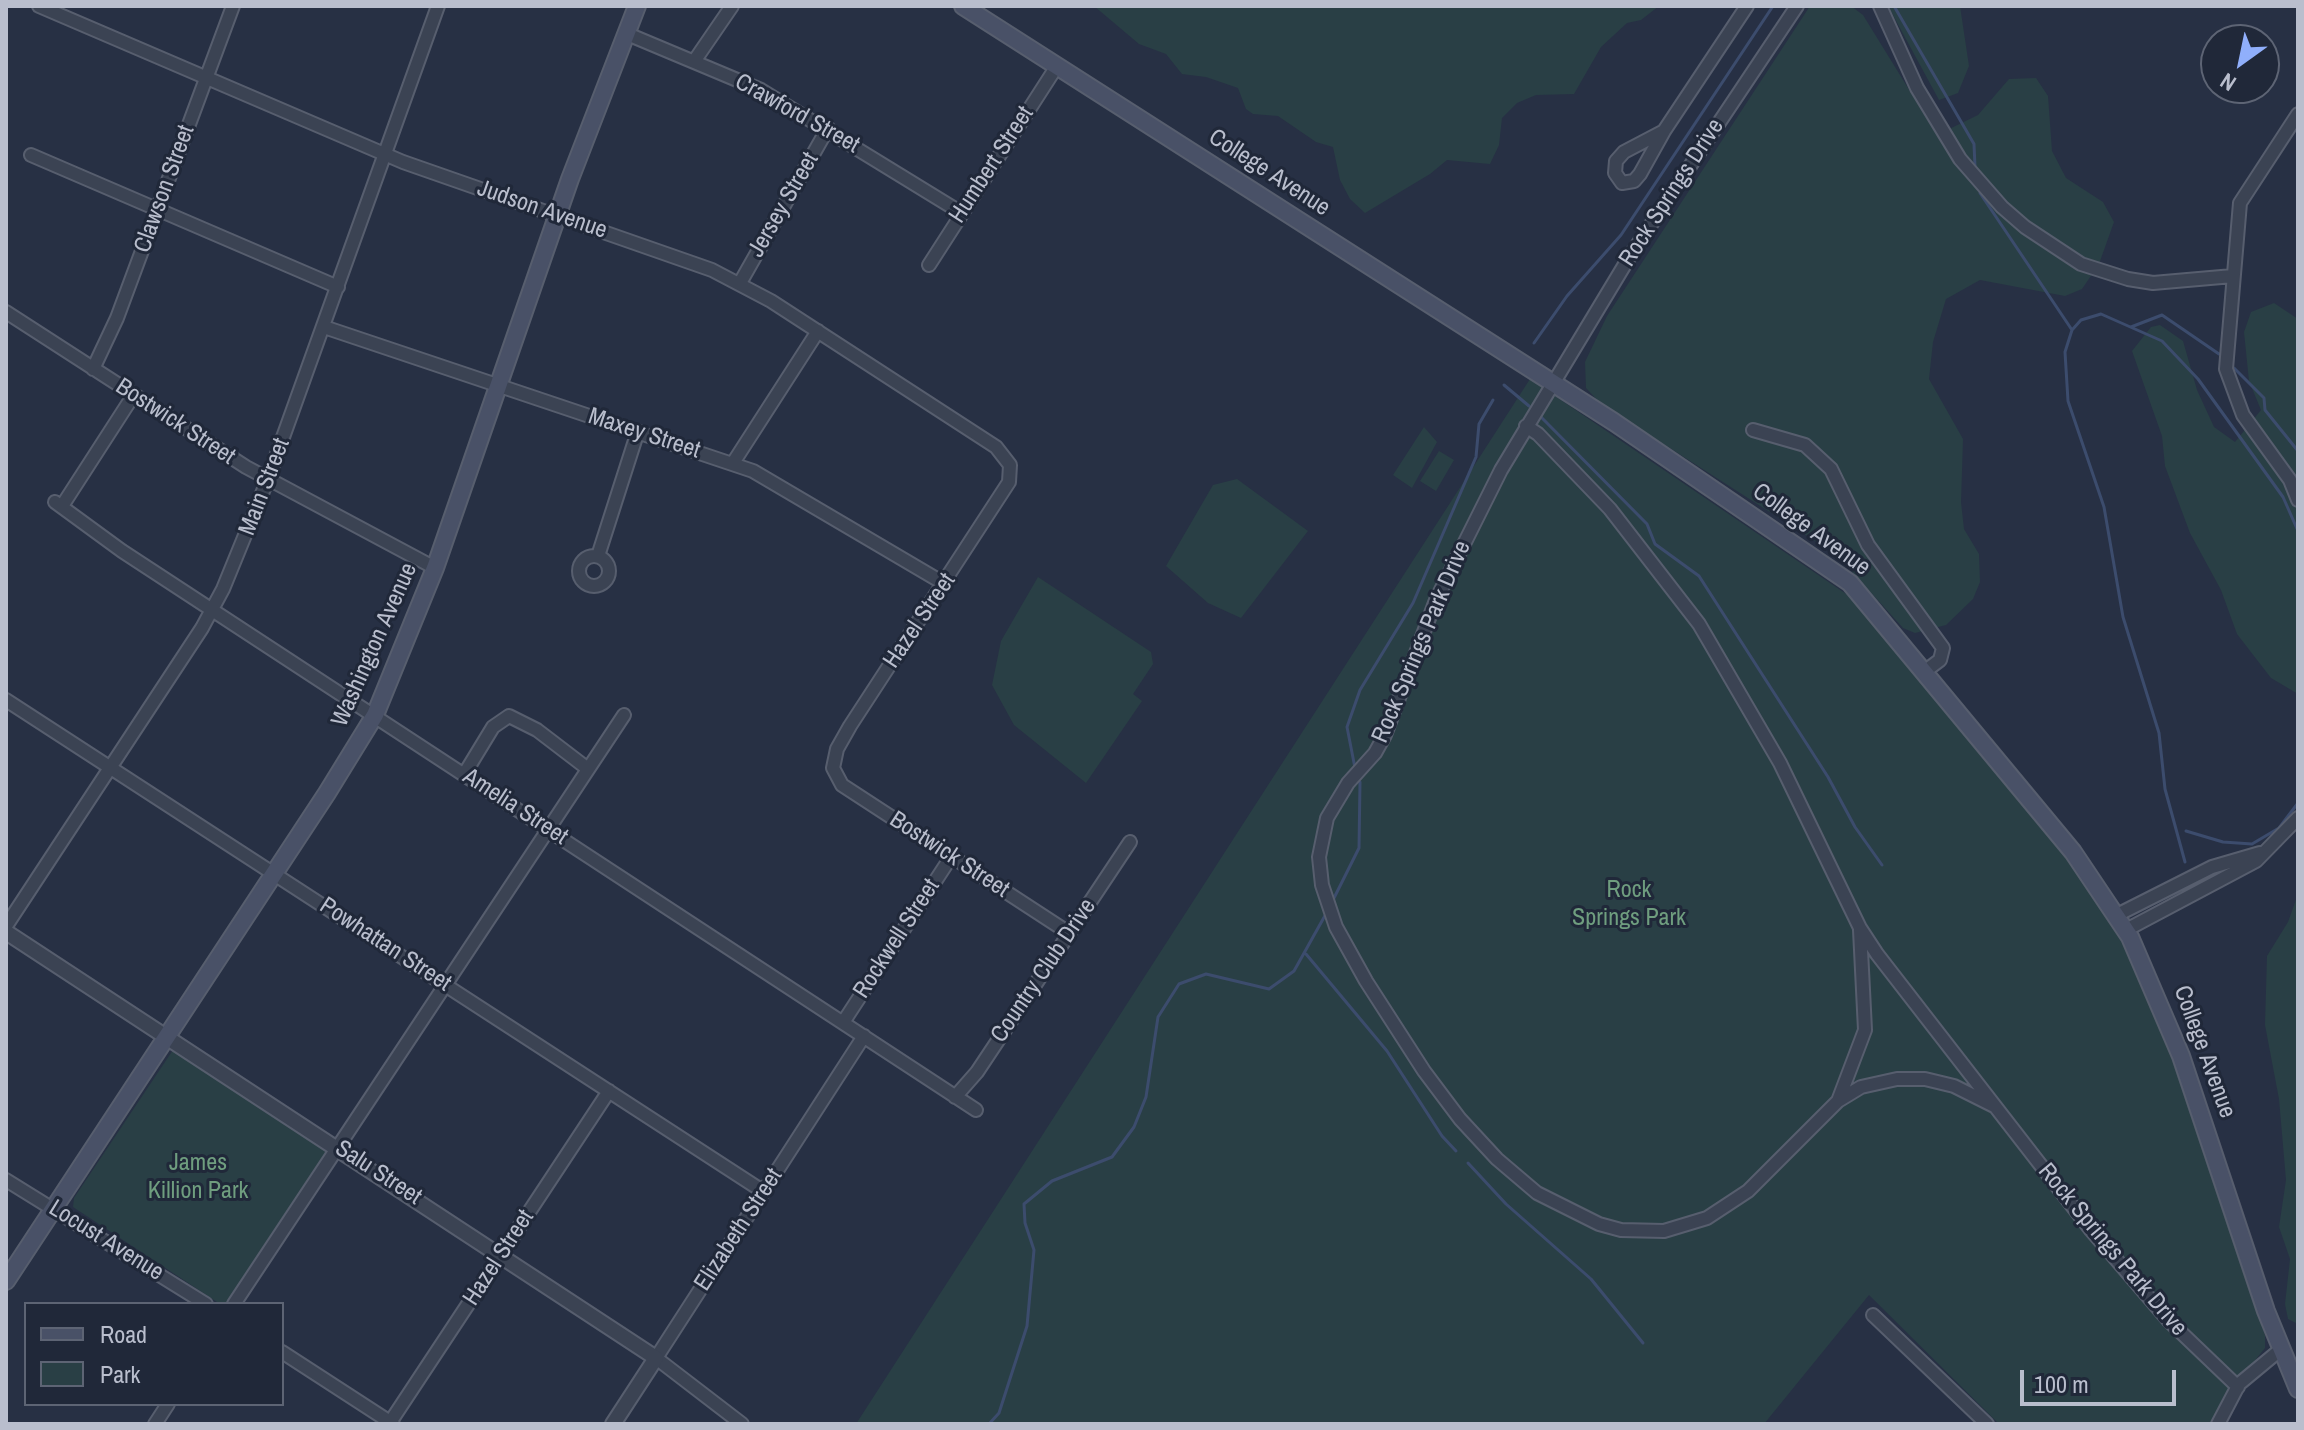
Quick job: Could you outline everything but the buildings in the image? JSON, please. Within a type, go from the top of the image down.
[{"type":"main road","name":"Washington Avenue","points":[[6,1281],[375,715],[435,568],[557,216],[637,6]]},
{"type":"main road","name":"College Avenue","points":[[963,6],[1553,384],[1843,577],[2073,852],[2126,930],[2151,980],[2181,1056],[2280,1350],[2298,1389]]},
{"type":"street","name":"Judson Avenue","points":[[39,6],[384,154],[740,283],[974,431],[1003,454],[1011,471]]},
{"type":"street","name":"Clawson Street","points":[[93,369],[101,359],[233,6]]},
{"type":"street","name":"Main Street","points":[[6,929],[212,611],[268,479],[438,6]]},
{"type":"street","points":[[695,60],[732,6]]},
{"type":"street","points":[[1664,131],[1624,152],[1616,161],[1615,173],[1622,183],[1634,181],[1640,174],[1664,131],[1747,6]]},
{"type":"street","name":"Rock Springs Drive","points":[[1553,384],[1630,256],[1797,6]]},
{"type":"street","points":[[1880,6],[1917,88],[1960,159],[2002,207],[2025,227],[2070,257],[2103,273],[2153,283],[2233,276]]},
{"type":"street","name":"Crawford Street","points":[[625,33],[761,90],[828,128],[960,212]]},
{"type":"street","name":"Humbert Street","points":[[929,265],[960,212],[1057,66]]},
{"type":"street","points":[[2298,114],[2248,186],[2240,203],[2226,369],[2243,415],[2290,480],[2298,500]]},
{"type":"street","name":"Jersey Street","points":[[740,283],[828,128]]},
{"type":"street","points":[[31,155],[338,287]]},
{"type":"street","name":"Bostwick Street","points":[[6,312],[133,396],[268,479],[435,568]]},
{"type":"street","name":"Maxey Street","points":[[324,327],[733,463],[798,494],[945,584]]},
{"type":"street","points":[[733,463],[818,331]]},
{"type":"street","name":"Rock Springs Park Drive","points":[[1553,384],[1526,426],[1452,566],[1385,735],[1342,791],[1327,818],[1320,843],[1320,871],[1336,927],[1402,1040],[1482,1143],[1545,1199],[1599,1224],[1621,1230],[1664,1231],[1707,1218],[1748,1191],[1838,1101],[1861,1087],[1916,1078],[1941,1081],[1994,1106]]},
{"type":"street","name":"Amelia Street","points":[[133,396],[58,504],[212,611],[465,773],[976,1110]]},
{"type":"street","name":"Rock Springs Park Drive","points":[[1526,426],[1538,434],[1610,509],[1699,624],[1780,763],[1860,928],[1994,1106],[2139,1287],[2238,1387]]},
{"type":"street","points":[[1753,430],[1805,445],[1831,469],[1868,545],[1943,648],[1940,660],[1924,672]]},
{"type":"street","points":[[598,556],[638,431]]},
{"type":"street","name":"Hazel Street","points":[[834,773],[837,749],[1002,495],[1011,471]]},
{"type":"street","name":"Powhattan Street","points":[[6,700],[764,1192]]},
{"type":"street","points":[[235,1302],[624,715]]},
{"type":"street","points":[[465,773],[493,727],[509,716],[537,730],[588,769]]},
{"type":"street","name":"Bostwick Street","points":[[834,773],[842,785],[1069,933]]},
{"type":"street","points":[[2126,930],[2243,869],[2298,818]]},
{"type":"street","name":"Country Club Drive","points":[[955,1097],[977,1072],[1130,842]]},
{"type":"street","points":[[2117,915],[2212,867],[2263,853]]},
{"type":"street","name":"Rockwell Street","points":[[844,1021],[951,857]]},
{"type":"street","name":"Rock Springs Park Drive","points":[[1838,1101],[1865,1030],[1860,928]]},
{"type":"street","name":"Salu Street","points":[[6,929],[502,1254],[656,1358],[742,1424]]},
{"type":"street","name":"Elizabeth Street","points":[[613,1424],[864,1036]]},
{"type":"street","name":"Hazel Street","points":[[391,1423],[609,1091]]},
{"type":"street","name":"Locust Avenue","points":[[6,1180],[203,1302]]},
{"type":"street","points":[[1873,1315],[1987,1424]]},
{"type":"street","points":[[2218,1424],[2238,1387],[2280,1350]]},
{"type":"street","points":[[284,1353],[391,1423]]},
{"type":"street","points":[[155,1424],[167,1406]]},
{"type":"green space","points":[[1094,6],[1659,6],[1641,20],[1627,23],[1601,47],[1574,94],[1536,95],[1517,103],[1502,118],[1499,145],[1490,164],[1447,160],[1430,174],[1365,213],[1350,199],[1340,180],[1333,147],[1316,142],[1278,116],[1253,114],[1246,109],[1238,88],[1206,77],[1182,74],[1166,54],[1139,44]]},
{"type":"green space","points":[[1810,6],[1851,6],[1863,15],[1937,135],[1978,115],[2009,79],[2036,78],[2048,96],[2052,151],[2066,178],[2103,202],[2114,222],[2099,264],[2082,289],[2065,296],[1980,280],[1946,299],[1933,342],[1929,379],[1963,439],[1961,502],[1964,529],[1979,554],[1980,582],[1973,599],[1946,625],[1915,633],[1903,628],[1837,555],[1601,404],[1586,388],[1585,362],[1607,316]]},
{"type":"green space","points":[[1888,6],[1960,6],[1969,66],[1958,93],[1939,100]]},
{"type":"green space","points":[[2274,303],[2298,319],[2298,694],[2271,678],[2237,634],[2221,590],[2190,533],[2165,466],[2162,436],[2132,351],[2151,327],[2160,325],[2183,341],[2197,390],[2214,427],[2235,442],[2261,410],[2249,381],[2244,332],[2251,312]]},
{"type":"green space","name":"Rock Springs Park","points":[[1530,379],[1855,600],[2082,877],[2118,930],[2148,996],[2198,1123],[2265,1335],[2265,1348],[2227,1395],[2212,1424],[1999,1424],[1869,1295],[1764,1424],[856,1424]]},
{"type":"green space","points":[[1424,427],[1437,442],[1412,488],[1393,475]]},
{"type":"green space","points":[[1439,451],[1454,460],[1436,491],[1420,481]]},
{"type":"green space","points":[[1237,479],[1308,531],[1241,618],[1208,603],[1166,566],[1213,485]]},
{"type":"green space","points":[[1038,577],[1151,652],[1153,664],[1133,694],[1142,701],[1086,783],[1014,725],[992,685],[1001,641]]},
{"type":"green space","points":[[2298,894],[2298,1324],[2288,1319],[2285,1304],[2290,1259],[2279,1227],[2286,1180],[2279,1099],[2265,1025],[2267,956],[2288,922]]},
{"type":"green space","name":"James Killion Park","points":[[173,1050],[327,1150],[227,1302],[217,1302],[73,1207],[74,1198]]},
{"type":"waterway","points":[[1534,343],[1567,296],[1621,235],[1773,6]]},
{"type":"waterway","points":[[1894,6],[1974,144],[1975,167]]},
{"type":"waterway","points":[[1980,193],[2072,330]]},
{"type":"waterway","points":[[2185,862],[2165,789],[2159,733],[2123,617],[2104,507],[2068,401],[2065,352],[2072,330],[2081,320],[2101,314],[2162,341],[2198,379],[2283,497],[2298,531]]},
{"type":"waterway","points":[[2131,327],[2162,315],[2219,354]]},
{"type":"waterway","points":[[2234,368],[2264,398],[2265,410],[2298,451]]},
{"type":"waterway","points":[[1504,385],[1529,406]]},
{"type":"waterway","points":[[1355,768],[1347,727],[1360,690],[1413,603],[1476,457],[1479,424],[1493,400]]},
{"type":"waterway","points":[[1541,417],[1647,524],[1655,544],[1699,576],[1828,777],[1855,827],[1882,865]]},
{"type":"waterway","points":[[1332,902],[1359,848],[1360,782]]},
{"type":"waterway","points":[[2186,831],[2223,842],[2252,844],[2279,828],[2298,803]]},
{"type":"waterway","points":[[989,1424],[999,1413],[1027,1326],[1034,1250],[1025,1223],[1024,1204],[1052,1181],[1112,1157],[1134,1127],[1146,1097],[1158,1017],[1179,984],[1206,974],[1269,989],[1294,971],[1327,912]]},
{"type":"waterway","points":[[1306,954],[1387,1051],[1442,1136],[1456,1151]]},
{"type":"waterway","points":[[1468,1163],[1506,1204],[1591,1279],[1643,1343]]}]
